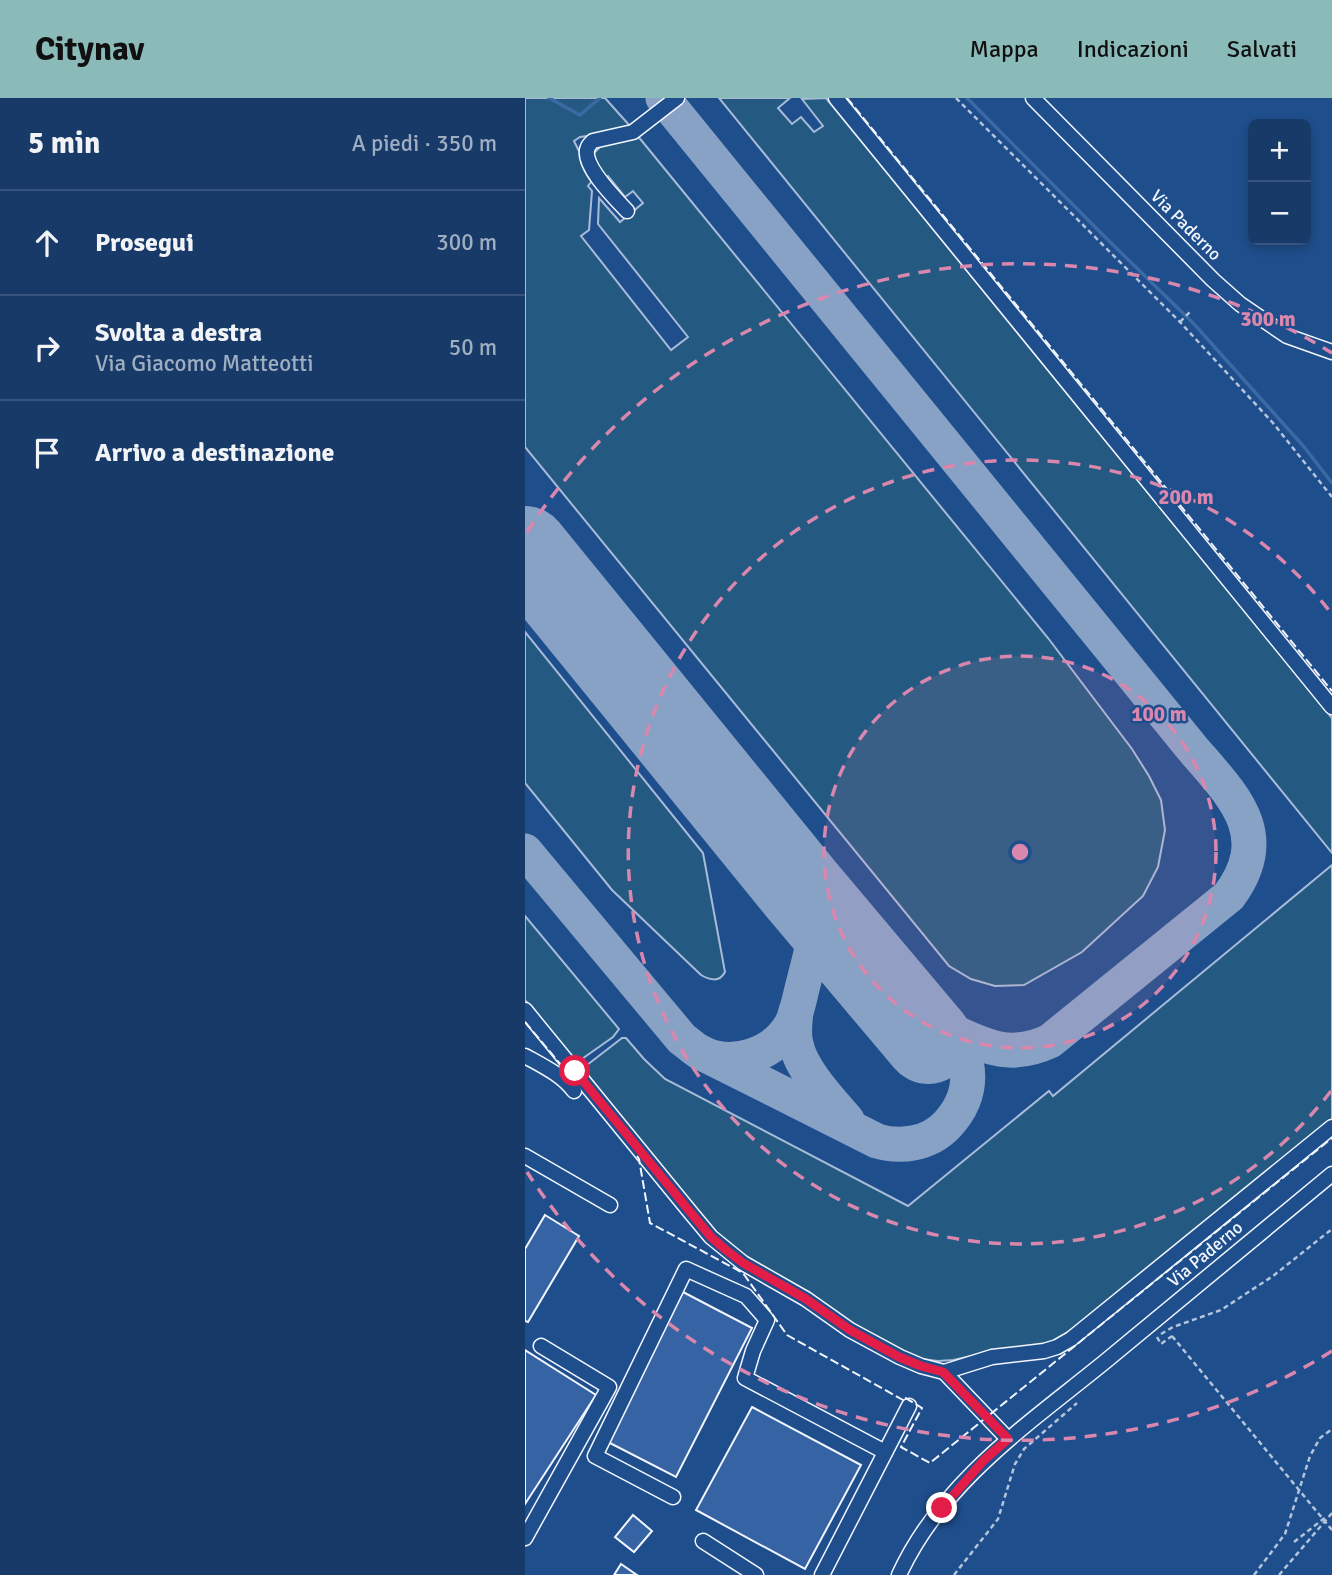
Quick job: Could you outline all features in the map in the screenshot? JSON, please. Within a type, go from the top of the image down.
[{"type":"street","points":[[627,211],[591,166],[589,146],[593,141],[633,132],[677,98]]},
{"type":"street","points":[[836,98],[1332,707]]},
{"type":"street","name":"Via Paderno","points":[[1033,98],[1240,304],[1287,336],[1332,352]]},
{"type":"street","points":[[525,1010],[711,1237],[743,1263],[806,1299],[850,1330],[899,1357],[943,1372],[1008,1439]]},
{"type":"street","points":[[525,1056],[555,1073],[574,1091]]},
{"type":"street","points":[[943,1372],[992,1357],[1044,1351],[1071,1339],[1332,1127]]},
{"type":"street","points":[[525,1156],[610,1205]]},
{"type":"street","name":"Via Paderno","points":[[899,1575],[909,1555],[942,1508],[984,1460],[1332,1174]]},
{"type":"street","points":[[673,1497],[595,1456],[686,1269],[746,1297],[767,1320],[745,1378],[885,1452]]},
{"type":"street","points":[[525,1538],[609,1387],[541,1346]]},
{"type":"street","points":[[822,1575],[909,1406]]},
{"type":"street","points":[[703,1541],[756,1575]]},
{"type":"path","points":[[956,98],[1181,320],[1273,423],[1332,497]]},
{"type":"path","points":[[1181,320],[1191,310]]},
{"type":"path","points":[[1332,1229],[1273,1276],[1221,1310],[1156,1336],[1161,1344],[1172,1336],[1332,1530]]},
{"type":"path","points":[[954,1575],[998,1519],[1015,1464],[1024,1449],[1077,1403]]},
{"type":"path","points":[[1254,1575],[1285,1534],[1310,1456],[1320,1438],[1332,1429]]},
{"type":"path","points":[[1294,1542],[1332,1512]]},
{"type":"path","points":[[1279,1575],[1332,1512]]},
{"type":"shaded area","points":[[525,98],[605,98],[630,126],[580,137],[574,141],[592,177],[588,186],[592,191],[589,230],[581,236],[671,350],[688,337],[598,224],[599,198],[620,222],[643,203],[633,191],[625,197],[608,176],[605,178],[594,163],[593,154],[601,146],[637,135],[1048,638],[1132,749],[1161,800],[1165,830],[1158,867],[1143,896],[1082,952],[1024,985],[995,986],[971,979],[949,966],[525,447]]},
{"type":"shaded area","points":[[719,98],[790,98],[778,108],[792,124],[801,117],[814,132],[823,126],[802,99],[826,98],[1332,718],[1332,853]]},
{"type":"shaded area","points":[[525,632],[703,853],[725,972],[720,978],[711,979],[701,975],[612,890],[525,783]]},
{"type":"shaded area","points":[[1332,865],[1332,1120],[1067,1335],[1042,1346],[938,1361],[921,1359],[880,1342],[737,1254],[716,1236],[585,1071],[587,1065],[622,1038],[626,1038],[665,1079],[908,1206],[1049,1091],[1053,1096]]},
{"type":"shaded area","points":[[525,916],[619,1029],[613,1037],[579,1061],[574,1060],[525,1000]]},
{"type":"building","points":[[545,1215],[579,1236],[528,1322],[525,1321],[525,1249]]},
{"type":"building","points":[[683,1292],[752,1328],[676,1477],[606,1441]]},
{"type":"building","points":[[525,1350],[596,1395],[525,1504]]},
{"type":"building","points":[[752,1407],[861,1465],[805,1569],[696,1510]]},
{"type":"building","points":[[633,1515],[652,1531],[634,1552],[615,1537]]},
{"type":"building","points":[[621,1564],[637,1575],[614,1575]]},
{"type":"waterway","points":[[549,98],[580,115],[600,98]]},
{"type":"waterway","points":[[967,98],[1194,324],[1305,448],[1332,483]]},
{"type":"taxiway","points":[[663,98],[1222,783],[1243,817],[1248,835],[1248,853],[1242,874],[1229,896],[1050,1041],[1035,1047],[1008,1050],[983,1045],[943,1027]]},
{"type":"taxiway","points":[[525,851],[682,1039],[699,1052],[725,1059],[738,1059],[764,1051],[775,1043],[792,1023],[811,952],[814,930],[808,905],[800,888]]},
{"type":"taxiway","points":[[700,1052],[877,1141],[914,1143],[932,1136],[947,1125],[956,1114],[966,1089],[968,1077],[962,1052],[941,1027],[905,1004],[830,911]]},
{"type":"taxiway","points":[[796,1011],[795,1036],[799,1054],[817,1084],[847,1120]]},
{"type":"runway","points":[[525,550],[800,888],[928,1040]]},
{"type":"fence","points":[[847,98],[1332,691]]},
{"type":"fence","points":[[525,1022],[572,1078]]},
{"type":"fence","points":[[637,1156],[650,1223],[743,1273],[787,1335],[922,1408],[901,1447],[930,1463],[1332,1138]]},
{"type":"route","points":[[575,1071],[711,1237],[726,1250],[743,1263],[806,1299],[850,1330],[899,1357],[943,1372],[1008,1439],[984,1460],[942,1508]]}]
